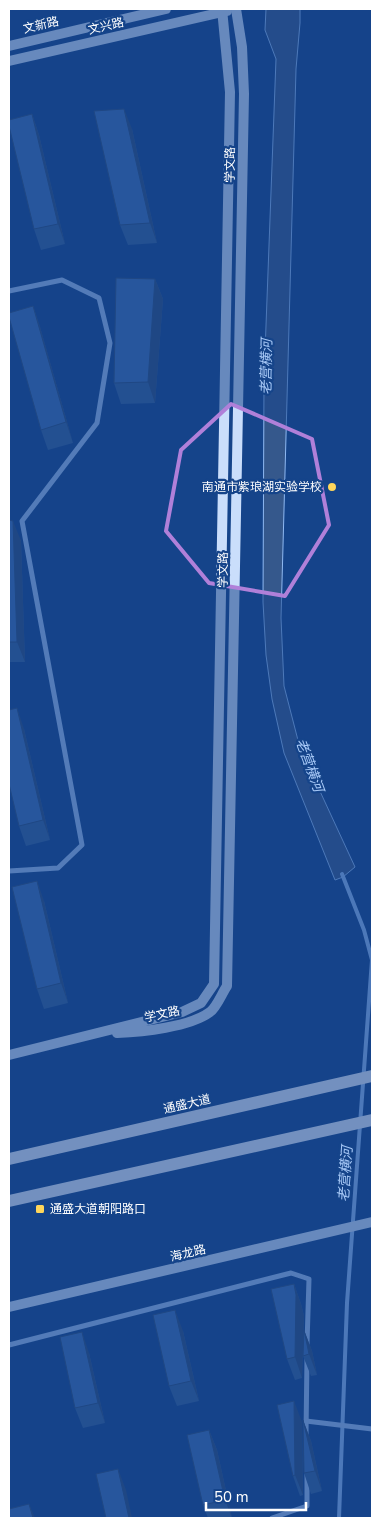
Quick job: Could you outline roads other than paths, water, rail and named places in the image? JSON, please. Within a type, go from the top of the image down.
[{"type":"main road","name":"通盛大道","points":[[9,1159],[372,1076]]},
{"type":"main road","points":[[9,1202],[372,1120]]},
{"type":"street","name":"文新路","points":[[9,46],[166,9]]},
{"type":"street","name":"文兴路","points":[[9,61],[222,10],[237,9]]},
{"type":"street","name":"学文路","points":[[98,1034],[138,1032],[184,1024],[211,1011],[227,986],[244,94],[242,47],[237,9]]},
{"type":"street","name":"学文路","points":[[9,1055],[182,1012],[201,1003],[214,984],[230,92],[222,10]]},
{"type":"street","points":[[9,291],[62,280],[100,298],[110,343],[97,423],[22,521],[82,845],[58,868],[9,871]]},
{"type":"street","name":"海龙路","points":[[9,1307],[372,1222]]},
{"type":"street","points":[[9,1345],[291,1273],[309,1279],[306,1440]]},
{"type":"street","points":[[306,1422],[372,1429]]},
{"type":"street","points":[[272,1518],[307,1506],[307,1469]]},
{"type":"water","points":[[266,9],[300,9],[296,69],[281,618],[284,686],[300,748],[355,867],[343,877],[335,880],[284,753],[272,699],[266,655],[263,602],[264,379],[276,59],[265,30]]},
{"type":"waterway","name":"老营横河","points":[[339,1518],[347,1303],[372,960],[364,930],[342,874]]},
{"type":"place","name":"南通市紫琅湖实验学校","points":[[332,487]]},
{"type":"place","name":"通盛大道朝阳路口","points":[[40,1209]]}]
